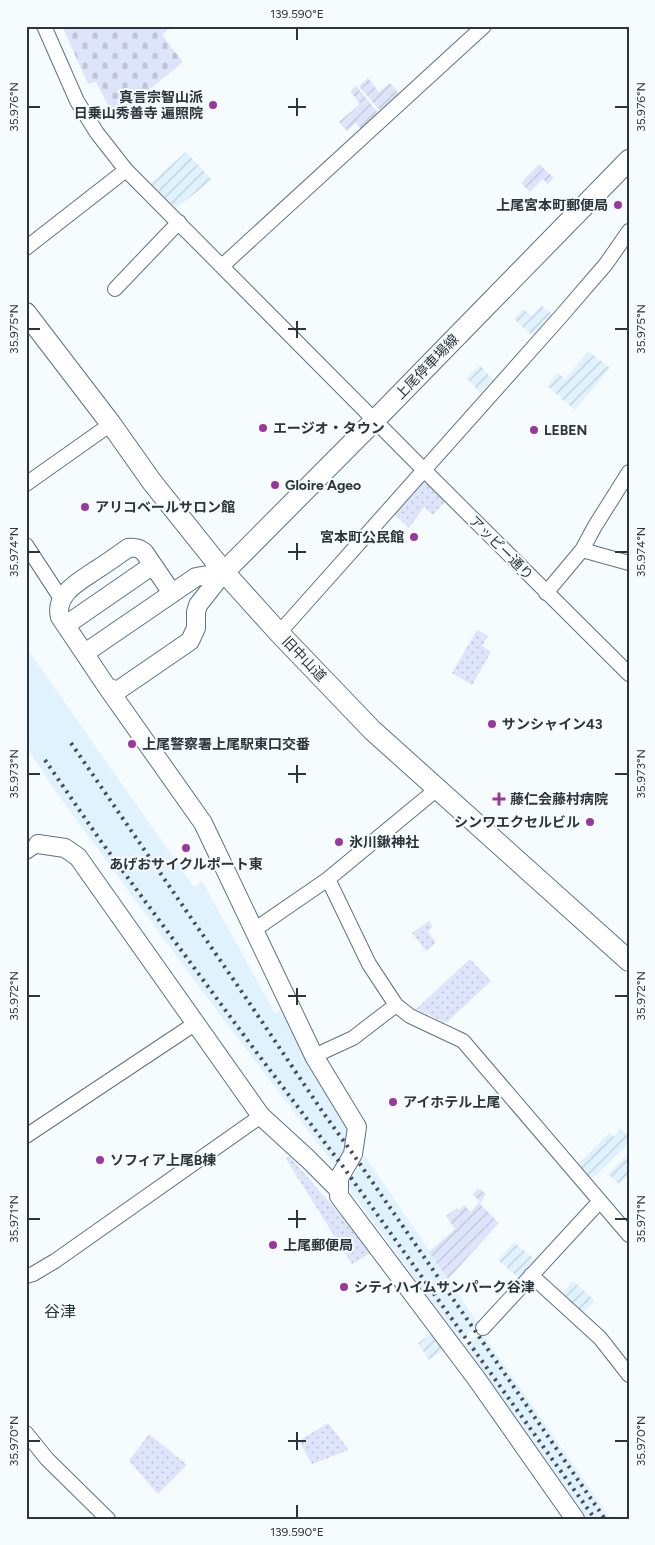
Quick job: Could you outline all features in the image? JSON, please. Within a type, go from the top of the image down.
[{"type":"main road","name":"上尾停車場線","points":[[224,572],[629,160]]},
{"type":"main road","name":"旧中山道","points":[[26,313],[111,424],[152,482],[224,572],[279,633],[372,730],[629,961]]},
{"type":"street","name":"アッピー通り","points":[[44,26],[77,101],[97,133],[126,170],[546,593],[629,674]]},
{"type":"street","points":[[222,266],[484,26]]},
{"type":"street","points":[[26,248],[126,170]]},
{"type":"street","points":[[115,290],[179,222]]},
{"type":"street","points":[[279,633],[606,264],[629,231]]},
{"type":"street","points":[[26,484],[111,424]]},
{"type":"street","points":[[546,593],[582,550],[594,526],[629,472]]},
{"type":"street","points":[[26,545],[62,600]]},
{"type":"street","points":[[172,593],[144,552],[133,547],[128,548],[73,586],[62,600],[59,611],[60,617],[203,823],[314,1056],[357,1127],[353,1154],[339,1178],[339,1196],[476,1378],[575,1519]]},
{"type":"street","points":[[582,550],[629,563]]},
{"type":"street","points":[[66,625],[153,565]]},
{"type":"street","points":[[85,653],[196,577],[224,572]]},
{"type":"street","points":[[107,687],[116,690],[120,689],[190,641],[196,628],[198,605],[224,572]]},
{"type":"street","points":[[254,930],[328,879],[437,789]]},
{"type":"street","points":[[30,846],[65,848],[78,857],[261,1116],[338,1189]]},
{"type":"street","points":[[328,879],[368,964],[396,1005],[410,1016],[463,1041],[629,1235]]},
{"type":"street","points":[[314,1056],[353,1038],[396,1005]]},
{"type":"street","points":[[26,1136],[196,1023]]},
{"type":"street","points":[[26,1276],[55,1261],[261,1116]]},
{"type":"street","points":[[483,1328],[600,1201]]},
{"type":"street","points":[[531,1275],[600,1338],[629,1375]]},
{"type":"street","points":[[26,1434],[47,1459],[108,1519]]},
{"type":"shaded area","points":[[186,152],[212,180],[176,208],[151,183]]},
{"type":"shaded area","points":[[541,305],[553,315],[534,337],[514,319],[523,309],[532,316]]},
{"type":"shaded area","points":[[588,351],[610,368],[575,410],[547,386],[558,373],[565,379]]},
{"type":"shaded area","points":[[480,365],[493,380],[480,392],[466,378]]},
{"type":"shaded area","points":[[26,647],[194,887],[202,881],[275,1013],[284,1008],[303,1053],[348,1121],[349,1143],[335,1166],[206,996],[56,792],[26,746]]},
{"type":"shaded area","points":[[621,1129],[629,1136],[629,1143],[591,1180],[577,1165],[609,1133],[614,1137]]},
{"type":"shaded area","points":[[365,1156],[480,1326],[460,1340],[350,1190],[348,1185]]},
{"type":"shaded area","points":[[626,1156],[629,1158],[629,1175],[619,1184],[608,1174]]},
{"type":"shaded area","points":[[514,1242],[535,1260],[519,1278],[498,1260]]},
{"type":"shaded area","points":[[573,1281],[595,1301],[581,1315],[560,1296]]},
{"type":"shaded area","points":[[434,1332],[445,1349],[429,1360],[418,1343]]},
{"type":"shaded area","points":[[482,1333],[611,1519],[585,1519],[464,1346]]},
{"type":"green space","points":[[62,26],[173,26],[162,35],[183,62],[115,118],[96,82],[88,84]]},
{"type":"green space","points":[[368,78],[379,92],[390,83],[401,96],[381,112],[359,86]]},
{"type":"green space","points":[[356,86],[380,115],[362,130],[356,123],[347,131],[339,122],[360,104],[350,91]]},
{"type":"green space","points":[[539,164],[554,178],[548,184],[543,179],[530,192],[521,183]]},
{"type":"green space","points":[[420,482],[429,484],[446,501],[433,515],[424,507],[409,528],[394,514]]},
{"type":"green space","points":[[477,630],[488,636],[482,646],[491,652],[472,685],[452,673]]},
{"type":"green space","points":[[429,921],[433,927],[428,931],[436,943],[426,951],[412,933]]},
{"type":"green space","points":[[470,959],[491,981],[446,1023],[416,1009]]},
{"type":"green space","points":[[289,1156],[373,1252],[352,1264],[286,1159]]},
{"type":"green space","points":[[478,1188],[486,1194],[480,1204],[499,1223],[448,1279],[429,1252],[455,1229],[446,1216],[457,1208],[460,1210],[464,1205],[471,1212],[480,1201],[473,1195],[465,1204]]},
{"type":"green space","points":[[328,1423],[349,1450],[312,1464],[299,1441]]},
{"type":"green space","points":[[149,1434],[187,1465],[158,1494],[129,1461]]},
{"type":"railway","points":[[71,743],[322,1111],[605,1519]]},
{"type":"railway","points":[[45,760],[100,840],[344,1168],[595,1519]]},
{"type":"place","name":"真言宗智山派 日乗山秀善寺 遍照院","points":[[213,105]]},
{"type":"place","name":"上尾宮本町郵便局","points":[[618,205]]},
{"type":"place","name":"エージオ・タウン","points":[[263,428]]},
{"type":"place","name":"LEBEN","points":[[534,430]]},
{"type":"place","name":"Gloire Ageo","points":[[275,485]]},
{"type":"place","name":"アリコベールサロン館","points":[[85,507]]},
{"type":"place","name":"宮本町公民館","points":[[414,537]]},
{"type":"place","name":"サンシャイン43","points":[[492,724]]},
{"type":"place","name":"上尾警察署上尾駅東口交番","points":[[132,744]]},
{"type":"place","name":"藤仁会藤村病院","points":[[499,799]]},
{"type":"place","name":"シンワエクセルビル","points":[[590,822]]},
{"type":"place","name":"氷川鍬神社","points":[[339,842]]},
{"type":"place","name":"あげおサイクルポート東","points":[[186,848]]},
{"type":"place","name":"アイホテル上尾","points":[[393,1102]]},
{"type":"place","name":"ソフィア上尾B棟","points":[[100,1160]]},
{"type":"place","name":"上尾郵便局","points":[[273,1245]]},
{"type":"place","name":"シティハイムサンパーク谷津","points":[[344,1287]]},
{"type":"district","name":"谷津","points":[[60,1311]]}]
